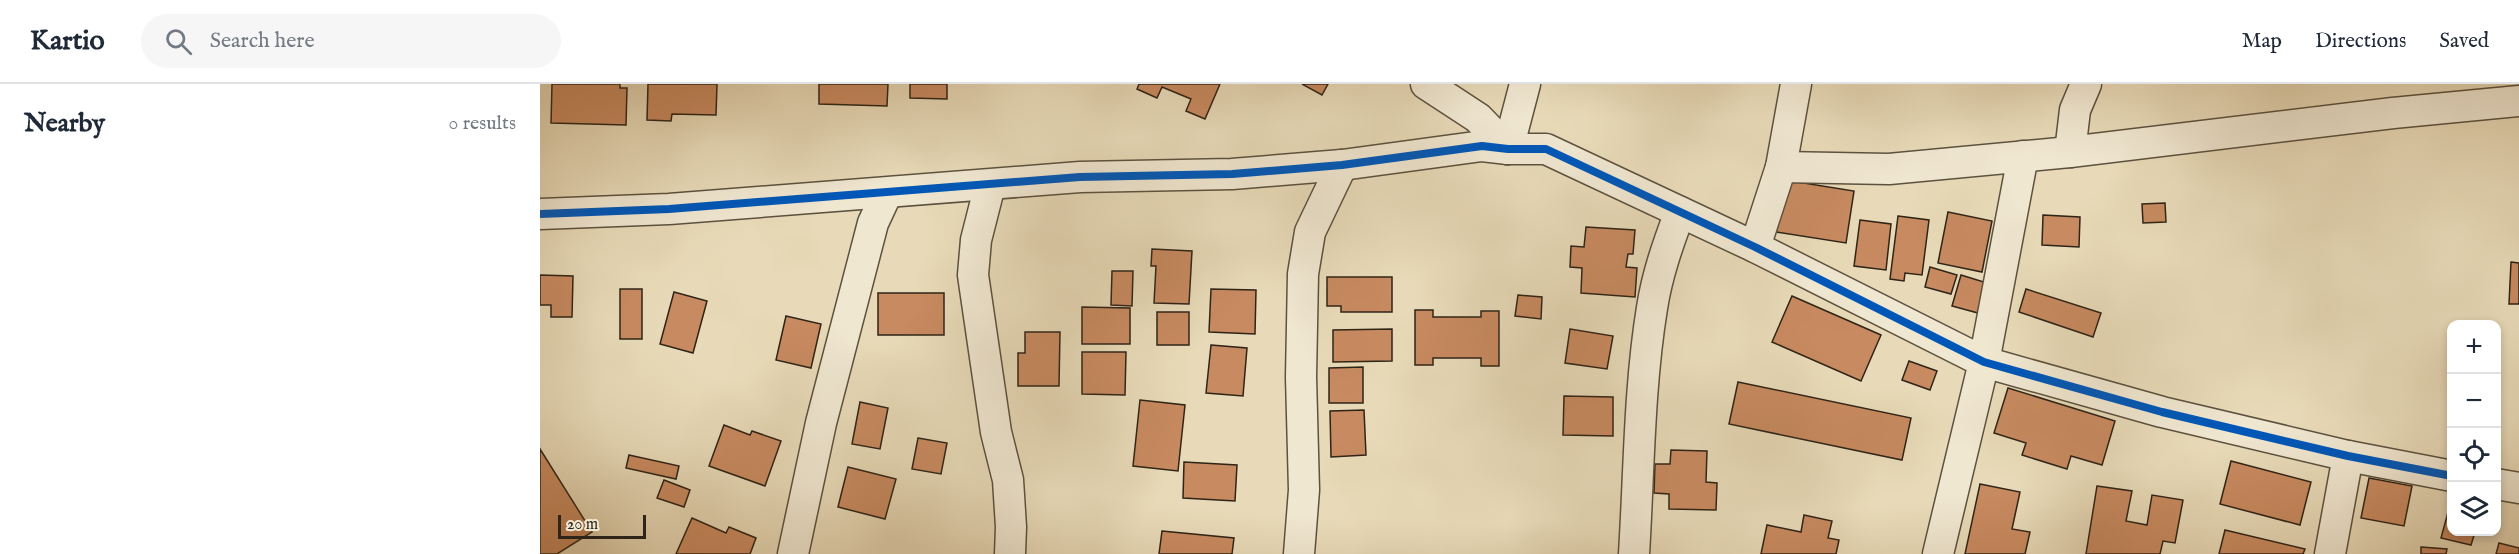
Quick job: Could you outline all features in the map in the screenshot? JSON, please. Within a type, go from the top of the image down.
[{"type":"street","points":[[1426,84],[1478,118],[1508,149]]},
{"type":"street","points":[[1508,149],[1525,84]]},
{"type":"street","points":[[1755,247],[1781,167],[1796,84]]},
{"type":"street","points":[[2070,152],[2075,110],[2086,84]]},
{"type":"street","points":[[1781,167],[1889,169],[2070,152],[2404,112],[2519,101]]},
{"type":"street","points":[[540,214],[669,209],[1080,177],[1232,174],[1342,165],[1482,146],[1546,149],[1755,247],[1984,362],[2162,412],[2348,456],[2447,475]]},
{"type":"street","points":[[1938,554],[1984,362],[2023,156]]},
{"type":"street","points":[[1299,554],[1304,490],[1301,377],[1303,274],[1310,232],[1342,165]]},
{"type":"street","points":[[990,185],[977,232],[973,275],[996,432],[1008,480],[1010,554]]},
{"type":"street","points":[[793,554],[821,423],[873,223],[887,193]]},
{"type":"street","points":[[1634,554],[1645,378],[1652,310],[1666,249],[1680,212]]},
{"type":"street","points":[[2330,554],[2348,456]]},
{"type":"street","points":[[2501,485],[2519,488]]},
{"type":"building","points":[[552,84],[620,84],[620,88],[627,88],[626,125],[551,123]]},
{"type":"building","points":[[648,84],[717,84],[716,115],[672,114],[671,121],[647,120]]},
{"type":"building","points":[[819,84],[888,84],[887,106],[819,104]]},
{"type":"building","points":[[910,84],[947,84],[947,99],[910,98]]},
{"type":"building","points":[[1139,84],[1220,84],[1205,119],[1186,111],[1191,99],[1162,87],[1157,98],[1137,89]]},
{"type":"building","points":[[1302,84],[1328,84],[1322,95]]},
{"type":"building","points":[[1785,180],[1854,191],[1846,243],[1776,232]]},
{"type":"building","points":[[2165,203],[2166,222],[2143,223],[2142,204]]},
{"type":"building","points":[[1948,212],[1992,221],[1982,272],[1938,263]]},
{"type":"building","points":[[2043,215],[2080,217],[2079,247],[2042,245]]},
{"type":"building","points":[[1898,216],[1929,220],[1922,275],[1905,273],[1904,281],[1890,279]]},
{"type":"building","points":[[1860,220],[1891,224],[1886,270],[1854,266]]},
{"type":"building","points":[[1586,227],[1635,230],[1633,254],[1628,254],[1626,267],[1637,268],[1635,297],[1581,293],[1582,268],[1570,267],[1571,246],[1584,247]]},
{"type":"building","points":[[1152,249],[1192,251],[1189,304],[1154,303],[1156,266],[1151,266]]},
{"type":"building","points":[[2511,262],[2519,263],[2519,304],[2509,304]]},
{"type":"building","points":[[1930,267],[1957,275],[1951,294],[1925,287]]},
{"type":"building","points":[[1112,271],[1133,271],[1132,306],[1111,305]]},
{"type":"building","points":[[540,275],[573,276],[572,317],[551,317],[551,305],[540,305]]},
{"type":"building","points":[[1961,275],[1987,283],[1978,313],[1952,306]]},
{"type":"building","points":[[1327,277],[1392,277],[1392,312],[1341,312],[1341,306],[1327,306]]},
{"type":"building","points":[[620,289],[642,289],[642,339],[620,339]]},
{"type":"building","points":[[1211,289],[1256,290],[1255,334],[1209,332]]},
{"type":"building","points":[[2026,289],[2101,313],[2093,337],[2019,312]]},
{"type":"building","points":[[674,292],[707,301],[693,353],[660,344]]},
{"type":"building","points":[[878,293],[944,293],[944,335],[878,335]]},
{"type":"building","points":[[1518,295],[1542,297],[1541,319],[1515,316]]},
{"type":"building","points":[[1792,296],[1881,335],[1861,381],[1772,342]]},
{"type":"building","points":[[1082,307],[1130,308],[1130,344],[1082,344]]},
{"type":"building","points":[[1415,310],[1433,310],[1433,317],[1481,317],[1481,311],[1499,311],[1499,366],[1481,366],[1481,358],[1433,358],[1433,365],[1415,365]]},
{"type":"building","points":[[1157,312],[1189,312],[1189,345],[1157,345]]},
{"type":"building","points":[[786,316],[821,324],[811,368],[776,360]]},
{"type":"building","points":[[1392,329],[1392,361],[1333,362],[1333,330]]},
{"type":"building","points":[[1570,329],[1613,336],[1607,369],[1565,363]]},
{"type":"building","points":[[1025,332],[1060,332],[1059,386],[1018,386],[1018,353],[1025,353]]},
{"type":"building","points":[[1211,345],[1247,348],[1243,396],[1206,393]]},
{"type":"building","points":[[1082,352],[1126,352],[1125,395],[1082,394]]},
{"type":"building","points":[[1909,361],[1937,371],[1930,390],[1902,380]]},
{"type":"building","points":[[1363,367],[1363,403],[1329,403],[1329,368]]},
{"type":"building","points":[[1738,382],[1911,418],[1902,460],[1729,424]]},
{"type":"building","points":[[2008,388],[2115,421],[2102,465],[2071,456],[2067,469],[2022,455],[2026,443],[1994,433]]},
{"type":"building","points":[[1564,396],[1613,397],[1613,436],[1563,435]]},
{"type":"building","points":[[1140,400],[1185,405],[1178,471],[1133,466]]},
{"type":"building","points":[[860,402],[888,408],[880,449],[852,444]]},
{"type":"building","points":[[1364,410],[1366,455],[1331,457],[1330,411]]},
{"type":"building","points":[[724,425],[750,435],[752,431],[781,441],[765,486],[709,466]]},
{"type":"building","points":[[918,438],[947,443],[941,474],[912,469]]},
{"type":"building","points":[[540,449],[592,532],[557,554],[540,554]]},
{"type":"building","points":[[1671,450],[1707,451],[1706,482],[1717,483],[1716,510],[1669,509],[1669,494],[1654,493],[1655,464],[1670,464]]},
{"type":"building","points":[[629,455],[679,466],[676,479],[626,468]]},
{"type":"building","points":[[2231,461],[2311,482],[2300,525],[2220,504]]},
{"type":"building","points":[[1184,462],[1237,465],[1235,501],[1183,498]]},
{"type":"building","points":[[848,467],[896,479],[885,519],[838,507]]},
{"type":"building","points":[[2369,478],[2412,486],[2404,526],[2361,518]]},
{"type":"building","points":[[664,480],[690,490],[684,507],[657,498]]},
{"type":"building","points":[[1980,484],[2020,492],[2012,529],[2030,532],[2025,554],[1965,554]]},
{"type":"building","points":[[2097,486],[2132,491],[2126,521],[2147,525],[2152,495],[2183,500],[2175,543],[2163,541],[2160,554],[2086,554]]},
{"type":"building","points":[[1804,515],[1832,521],[1828,538],[1839,540],[1836,554],[1761,554],[1767,525],[1801,532]]},
{"type":"building","points":[[2447,516],[2447,536],[2474,536],[2471,545],[2441,538]]},
{"type":"building","points":[[692,518],[726,533],[729,527],[756,538],[750,554],[676,554]]},
{"type":"building","points":[[2225,530],[2305,549],[2303,554],[2219,554]]},
{"type":"building","points":[[1162,531],[1234,538],[1232,554],[1159,554]]},
{"type":"building","points":[[2499,543],[2519,548],[2519,554],[2496,554]]},
{"type":"building","points":[[2421,547],[2447,549],[2446,554],[2421,554]]},
{"type":"cycle path","points":[[540,214],[669,209],[1080,177],[1232,174],[1342,165],[1482,146],[1546,149],[1755,247],[1984,362],[2162,412],[2348,456],[2447,475]]}]
